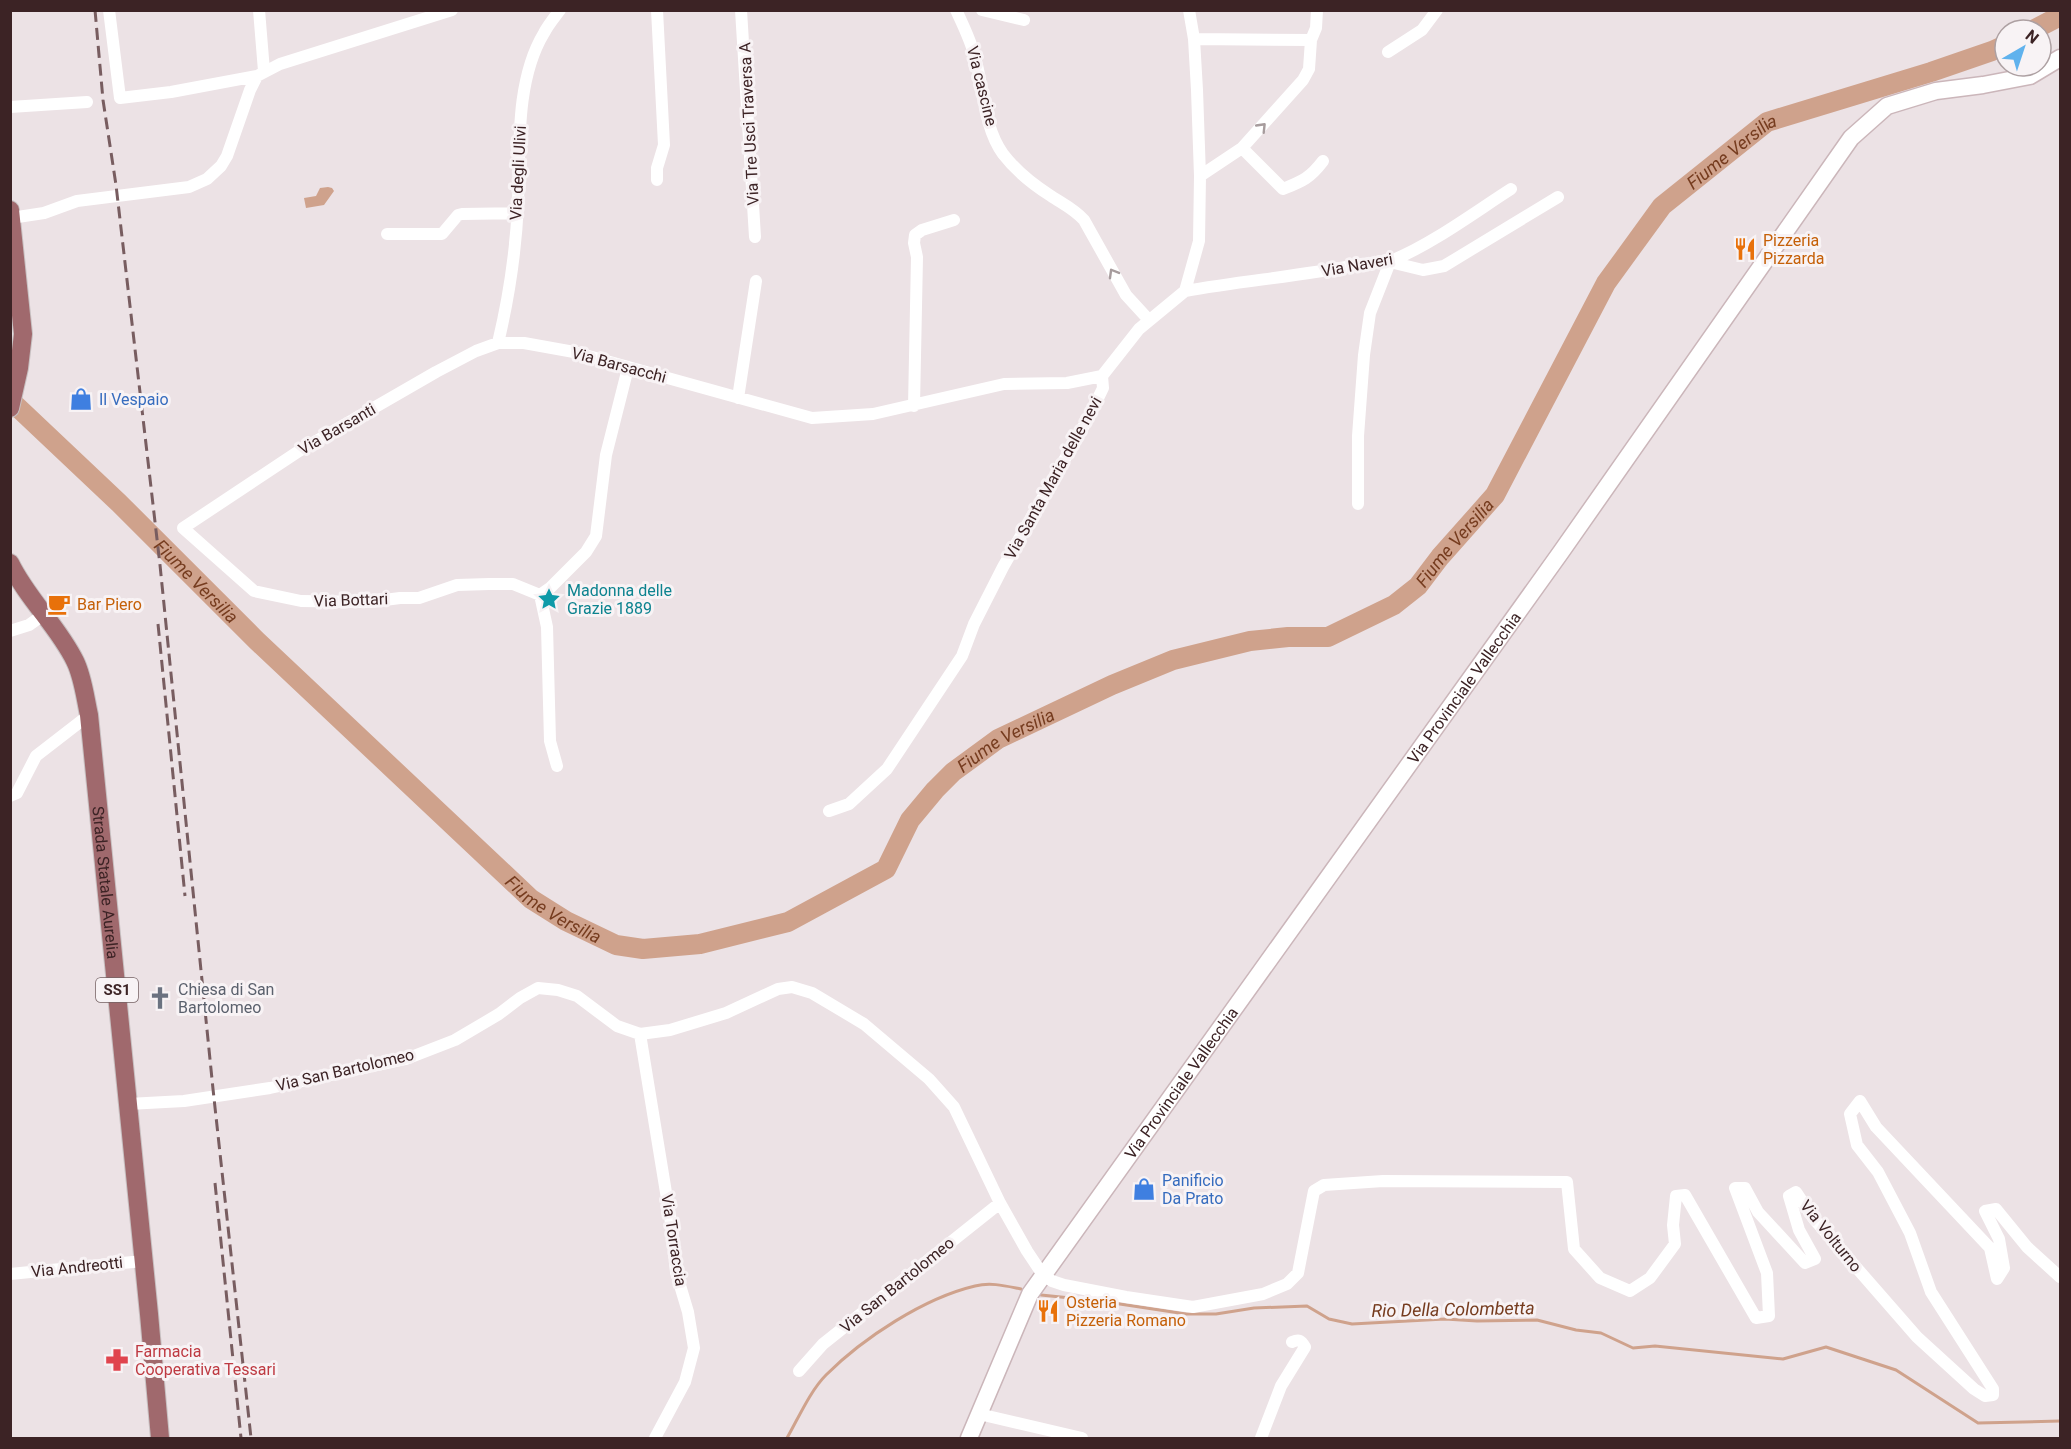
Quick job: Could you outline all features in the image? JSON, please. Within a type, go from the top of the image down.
[{"type":"main road","name":"Via Provinciale Vallecchia","points":[[969,1438],[1030,1294],[1561,552],[1851,138],[1887,106],[1936,91],[2030,76],[2061,58]]},
{"type":"main road","points":[[10,210],[23,334],[19,368],[10,408]]},
{"type":"main road","name":"Strada Statale Aurelia","points":[[10,563],[21,585],[63,640],[75,661],[81,674],[89,715],[160,1438]]},
{"type":"street","points":[[109,10],[120,98],[171,93],[261,73],[453,10]]},
{"type":"street","points":[[11,218],[44,213],[77,201],[189,187],[216,172],[227,156],[250,90],[261,73],[259,10]]},
{"type":"street","name":"Via degli Ulivi","points":[[498,343],[507,306],[517,213],[519,131],[530,63],[543,33],[560,10]]},
{"type":"street","points":[[657,10],[664,146],[657,168],[657,180]]},
{"type":"street","name":"Via Tre Usci Traversa A","points":[[741,10],[756,237]]},
{"type":"street","name":"Via cascine","points":[[956,10],[969,36],[991,127],[1002,152],[1023,177],[1076,211],[1084,220],[1126,295],[1148,319]]},
{"type":"street","points":[[982,10],[1024,20]]},
{"type":"street","points":[[1185,291],[1199,241],[1200,176],[1194,39],[1189,10]]},
{"type":"street","points":[[1200,176],[1242,148],[1303,80],[1309,69],[1311,40],[1316,28],[1317,10]]},
{"type":"street","points":[[1388,52],[1422,30],[1437,10]]},
{"type":"street","points":[[1194,39],[1311,40]]},
{"type":"street","points":[[10,107],[87,102]]},
{"type":"street","points":[[1242,148],[1283,189],[1306,180],[1323,160]]},
{"type":"street","name":"Via Naveri","points":[[1185,291],[1372,262],[1390,262],[1511,189]]},
{"type":"street","points":[[1358,504],[1358,436],[1364,355],[1370,313],[1390,262],[1423,270],[1444,267],[1558,197]]},
{"type":"street","points":[[387,234],[442,234],[458,215],[517,213]]},
{"type":"street","points":[[914,406],[917,257],[915,235],[922,230],[954,220]]},
{"type":"street","points":[[738,398],[756,281]]},
{"type":"street","name":"Via Santa Maria delle nevi","points":[[829,811],[849,804],[887,769],[962,656],[974,624],[1003,567],[1090,415],[1103,388],[1102,376],[1139,328],[1185,291]]},
{"type":"street","name":"Via Barsacchi","points":[[498,343],[524,343],[574,352],[812,418],[873,414],[1004,384],[1067,383],[1102,376]]},
{"type":"street","name":"Via Barsanti","points":[[183,528],[299,451],[436,372],[476,351],[498,343]]},
{"type":"street","points":[[557,766],[550,741],[547,627],[540,595],[586,552],[596,536],[606,455],[627,368]]},
{"type":"street","name":"Via Bottari","points":[[183,528],[254,591],[301,602],[369,602],[419,598],[457,585],[489,584],[513,584],[540,595]]},
{"type":"street","points":[[10,631],[29,625],[43,615]]},
{"type":"street","points":[[10,796],[16,793],[36,756],[89,715]]},
{"type":"street","points":[[640,1034],[670,1030],[726,1013],[778,989],[792,987],[812,993],[864,1024],[929,1079],[954,1107],[1000,1203],[1043,1275]]},
{"type":"street","name":"Via San Bartolomeo","points":[[128,1104],[199,1099],[270,1088],[406,1059],[455,1040],[500,1014],[520,998],[538,988],[558,990],[577,996],[617,1026],[640,1034]]},
{"type":"street","name":"Via Torraccia","points":[[640,1034],[671,1223],[676,1272],[688,1312],[694,1348],[685,1382],[655,1438]]},
{"type":"street","name":"Via Volturno","points":[[1043,1275],[1064,1286],[1193,1307],[1263,1294],[1287,1284],[1298,1273],[1314,1191],[1324,1185],[1383,1181],[1567,1182],[1574,1249],[1600,1278],[1630,1291],[1650,1278],[1674,1244],[1676,1196],[1685,1196],[1756,1318],[1770,1316],[1767,1273],[1735,1188],[1745,1188],[1758,1212],[1804,1263],[1815,1259],[1799,1230],[1789,1196],[1796,1192],[1814,1219],[1917,1337],[1974,1389],[1985,1396],[1993,1395],[1993,1389],[1931,1292],[1910,1233],[1878,1172],[1857,1145],[1850,1114],[1860,1101],[1876,1127],[1990,1248],[1997,1279],[2004,1268],[1999,1239],[1985,1211],[1996,1209],[2027,1247],[2061,1277]]},
{"type":"street","name":"Via San Bartolomeo","points":[[799,1371],[823,1344],[1000,1203]]},
{"type":"street","name":"Via Andreotti","points":[[10,1274],[143,1261]]},
{"type":"street","points":[[1261,1438],[1281,1386],[1305,1347],[1301,1341],[1292,1342]]},
{"type":"street","points":[[979,1414],[1082,1438]]},
{"type":"shaded area","points":[[328,187],[334,191],[324,205],[306,208],[304,198],[316,196],[320,188]]},
{"type":"waterway","name":"Fiume Versilia","points":[[2053,20],[2060,16]]},
{"type":"waterway","name":"Fiume Versilia","points":[[10,400],[119,503],[256,640],[531,899],[566,921],[616,945],[643,949],[700,944],[788,922],[886,869],[910,820],[935,790],[953,772],[998,739],[1112,685],[1173,660],[1250,641],[1288,637],[1328,637],[1394,605],[1418,586],[1440,557],[1495,495],[1606,283],[1662,206],[1767,122],[1993,51]]},
{"type":"waterway","name":"Rio Della Colombetta","points":[[787,1438],[810,1397],[826,1375],[858,1347],[895,1321],[935,1300],[975,1286],[993,1284],[1021,1289]]},
{"type":"waterway","name":"Rio Della Colombetta","points":[[1041,1295],[1186,1314],[1216,1314],[1254,1308],[1307,1306],[1329,1319],[1352,1324],[1445,1319],[1537,1320],[1576,1330],[1601,1333],[1633,1348],[1655,1346],[1783,1359],[1826,1347],[1896,1370],[1978,1423],[2060,1421]]},
{"type":"railway","points":[[95,10],[103,100],[116,185],[160,565],[251,1438]]},
{"type":"railway","points":[[158,624],[185,896]]},
{"type":"railway","points":[[215,1183],[241,1438]]},
{"type":"place","name":"Pizzeria Pizzarda","points":[[1745,249]]},
{"type":"place","name":"Il Vespaio","points":[[81,399]]},
{"type":"place","name":"Madonna delle Grazie 1889","points":[[549,599]]},
{"type":"place","name":"Bar Piero","points":[[59,604]]},
{"type":"place","name":"Chiesa di San Bartolomeo","points":[[160,998]]},
{"type":"place","name":"Panificio Da Prato","points":[[1144,1189]]},
{"type":"place","name":"Osteria Pizzeria Romano","points":[[1048,1311]]},
{"type":"place","name":"Farmacia Cooperativa Tessari","points":[[117,1360]]}]
